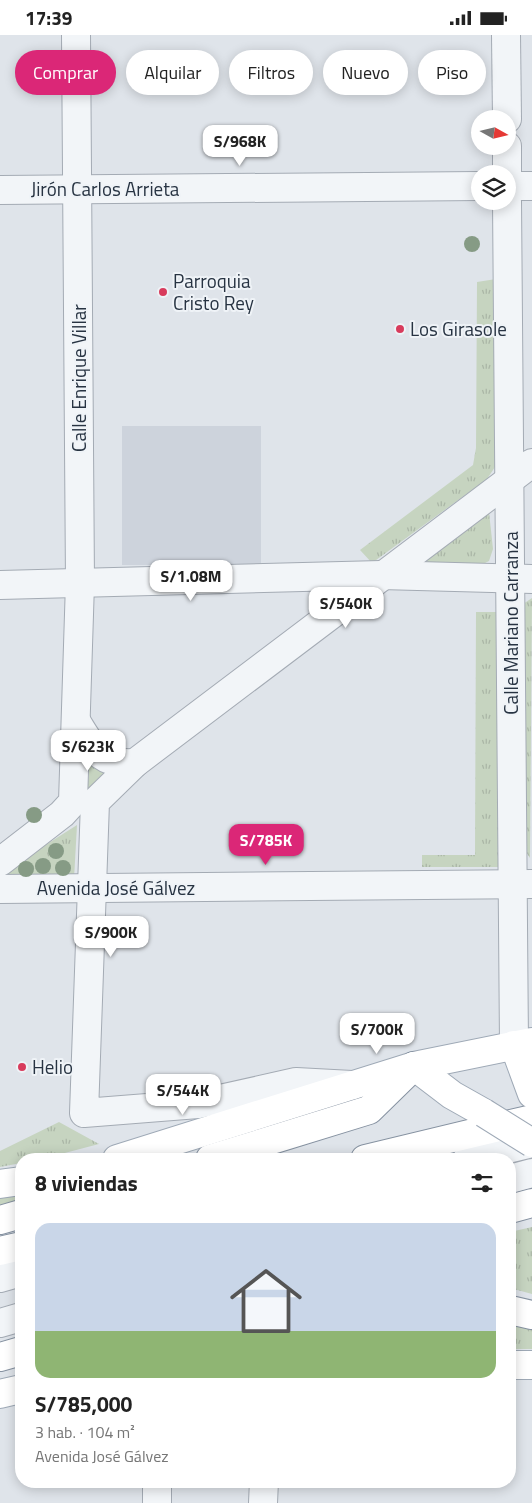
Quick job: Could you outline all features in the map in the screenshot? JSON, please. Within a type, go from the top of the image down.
[{"type":"main road","points":[[136,1153],[414,1066],[523,1043],[530,1090]]},
{"type":"main road","points":[[414,1066],[452,1095],[532,1143]]},
{"type":"main road","points":[[230,1153],[369,1111],[414,1066]]},
{"type":"main road","points":[[390,1153],[532,1119]]},
{"type":"main road","points":[[0,1184],[15,1182]]},
{"type":"main road","points":[[516,1207],[532,1203]]},
{"type":"main road","points":[[0,1220],[15,1216]]},
{"type":"main road","points":[[0,1251],[15,1247]]},
{"type":"main road","points":[[516,1311],[532,1315]]},
{"type":"main road","points":[[0,1357],[15,1353]]},
{"type":"main road","points":[[516,1365],[532,1365]]},
{"type":"main road","points":[[0,1394],[15,1390]]},
{"type":"street","name":"Calle Enrique Villar","points":[[76,35],[80,583],[76,721],[92,889],[84,1113],[198,1104],[296,1081],[353,1085]]},
{"type":"street","points":[[506,35],[507,110]]},
{"type":"street","name":"Jirón Carlos Arrieta","points":[[0,190],[471,186]]},
{"type":"street","points":[[516,186],[532,186]]},
{"type":"street","name":"Calle Mariano Carranza","points":[[507,210],[509,480],[521,578],[523,1043]]},
{"type":"street","points":[[0,862],[62,814],[84,802],[381,575],[532,463]]},
{"type":"street","points":[[0,585],[381,575],[521,578]]},
{"type":"street","points":[[76,721],[96,752],[108,760],[121,763],[135,763]]},
{"type":"street","name":"Avenida José Gálvez","points":[[0,889],[522,884]]},
{"type":"street","points":[[491,1153],[532,1143]]},
{"type":"street","points":[[516,1177],[532,1173]]},
{"type":"street","points":[[0,1278],[15,1274]]},
{"type":"street","points":[[0,1323],[15,1319]]},
{"type":"street","points":[[157,1503],[158,1488]]},
{"type":"street","points":[[263,1503],[264,1488]]},
{"type":"shaded area","points":[[122,426],[261,426],[261,565],[122,565]]},
{"type":"green space","points":[[496,279],[495,467],[487,479],[372,563],[360,550],[473,465],[476,448],[477,282]]},
{"type":"green space","points":[[489,512],[493,549],[489,561],[479,566],[409,569]]},
{"type":"green space","points":[[532,598],[530,858],[522,846],[523,604]]},
{"type":"green space","points":[[476,612],[500,612],[498,867],[422,867],[422,855],[475,855]]},
{"type":"green space","points":[[90,755],[115,768],[87,796]]},
{"type":"green space","points":[[77,825],[74,879],[0,880],[0,874]]},
{"type":"green space","points":[[59,1122],[99,1144],[65,1153],[15,1153],[15,1164],[0,1167],[0,1151]]},
{"type":"green space","points":[[15,1194],[15,1206],[0,1210],[0,1195]]},
{"type":"green space","points":[[532,1227],[532,1294],[516,1290],[516,1231]]},
{"type":"green space","points":[[516,1323],[532,1326],[532,1349],[516,1349]]},
{"type":"place","name":"Parroquia Cristo Rey","points":[[163,292]]},
{"type":"place","name":"Los Girasole","points":[[400,329]]},
{"type":"place","name":"Helio","points":[[22,1067]]}]
